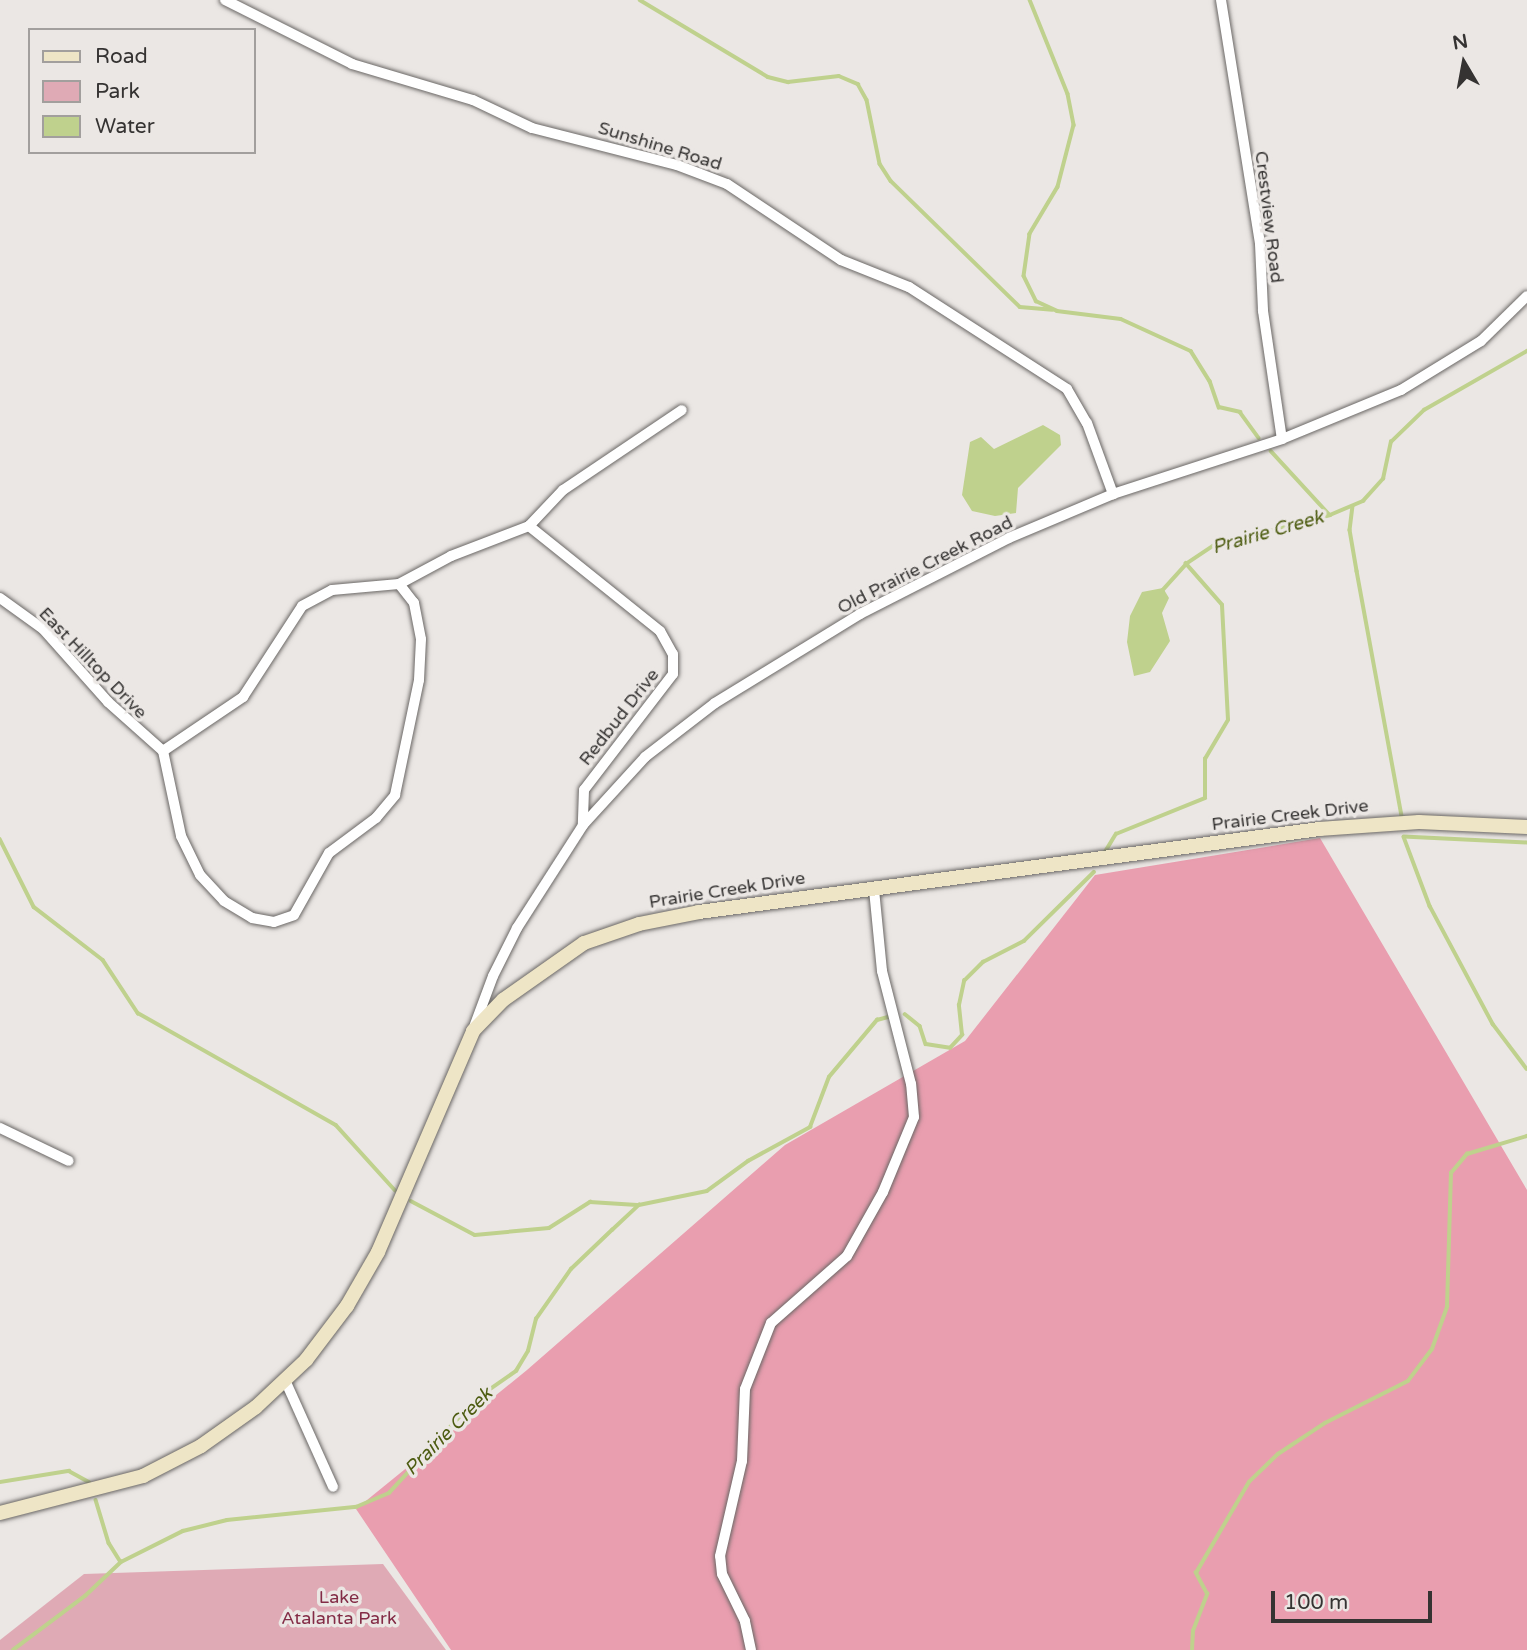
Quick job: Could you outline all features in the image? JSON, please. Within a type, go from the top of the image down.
[{"type":"main road","name":"Prairie Creek Drive","points":[[0,1513],[59,1502],[143,1476],[201,1446],[285,1380],[346,1306],[378,1252],[473,1031],[503,1000],[584,943],[639,923],[699,912],[1344,826],[1430,822],[1527,827]]},
{"type":"street","name":"Sunshine Road","points":[[225,0],[352,64],[473,100],[532,128],[677,165],[727,184],[841,260],[909,286],[1067,389],[1087,423],[1113,494]]},
{"type":"street","name":"Crestview Road","points":[[1221,0],[1260,244],[1263,311],[1282,439]]},
{"type":"street","name":"Old Prairie Creek Road","points":[[473,1031],[493,976],[517,928],[583,825],[645,757],[715,703],[860,614],[1009,538],[1113,494],[1353,413],[1447,366],[1480,341],[1527,296]]},
{"type":"street","points":[[399,584],[414,603],[421,639],[419,680],[395,795],[376,818],[329,853],[294,915],[274,922],[252,919],[224,901],[200,875],[178,826],[163,751],[243,697],[302,606],[332,590],[399,584],[451,556],[529,526],[563,490],[682,410]]},
{"type":"street","name":"Redbud Drive","points":[[529,526],[660,631],[673,654],[674,674],[584,789],[583,825]]},
{"type":"street","name":"East Hilltop Drive","points":[[0,598],[43,629],[108,702],[163,751]]},
{"type":"street","points":[[751,1650],[745,1621],[722,1574],[720,1556],[742,1461],[745,1389],[771,1323],[847,1256],[883,1192],[914,1117],[911,1084],[882,971],[874,889]]},
{"type":"street","points":[[0,1128],[69,1161]]},
{"type":"street","points":[[285,1380],[333,1487]]},
{"type":"green space","name":"Lake Atalanta Park","points":[[383,1564],[446,1650],[0,1650],[0,1640],[84,1574]]},
{"type":"shaded area","points":[[1320,838],[1527,1190],[1527,1650],[451,1650],[356,1509],[527,1370],[785,1145],[965,1041],[1095,875]]},
{"type":"water","points":[[1043,425],[1060,435],[1061,445],[1018,488],[1016,513],[995,516],[972,511],[962,495],[970,442],[981,437],[994,449]]},
{"type":"water","points":[[1163,588],[1169,598],[1162,613],[1170,641],[1150,672],[1134,676],[1127,642],[1130,616],[1142,592]]},
{"type":"waterway","points":[[640,0],[768,77],[788,82],[839,76],[858,84],[867,100],[880,164],[891,181],[1020,307],[1052,310]]},
{"type":"waterway","points":[[1030,0],[1068,94],[1074,125],[1058,187],[1030,234],[1024,276],[1036,301],[1057,311],[1121,319],[1191,351],[1210,381],[1219,407],[1240,412],[1259,438]]},
{"type":"waterway","name":"Prairie Creek","points":[[1105,852],[1116,834],[1205,798],[1205,759],[1228,720],[1222,605],[1186,564],[1213,546],[1330,515],[1363,501],[1383,479],[1391,442],[1424,410],[1527,351]]},
{"type":"waterway","points":[[1271,451],[1329,514]]},
{"type":"waterway","points":[[1353,506],[1350,530],[1402,817]]},
{"type":"waterway","points":[[1161,592],[1186,564]]},
{"type":"waterway","points":[[1527,843],[1404,837],[1430,906],[1493,1024],[1527,1069]]},
{"type":"waterway","points":[[0,839],[34,907],[103,960],[138,1013],[336,1125],[395,1190]]},
{"type":"waterway","name":"Prairie Creek","points":[[905,1014],[920,1026],[926,1044],[950,1048],[962,1035],[959,1005],[964,981],[983,962],[1024,941],[1094,872]]},
{"type":"waterway","name":"Prairie Creek","points":[[13,1650],[85,1596],[121,1562],[183,1531],[227,1520],[356,1507],[389,1493],[476,1399],[516,1371],[528,1351],[536,1319],[571,1269],[639,1205],[707,1191],[748,1161],[810,1127],[829,1077],[877,1020],[888,1017]]},
{"type":"waterway","points":[[1192,1650],[1193,1631],[1207,1594],[1196,1573],[1249,1482],[1278,1454],[1325,1423],[1408,1381],[1432,1349],[1447,1307],[1451,1173],[1467,1154],[1527,1136]]},
{"type":"waterway","points":[[411,1201],[475,1235],[549,1228],[590,1202],[637,1205]]},
{"type":"waterway","points":[[0,1482],[69,1471],[89,1482]]},
{"type":"waterway","points":[[96,1500],[109,1543],[121,1562]]}]
